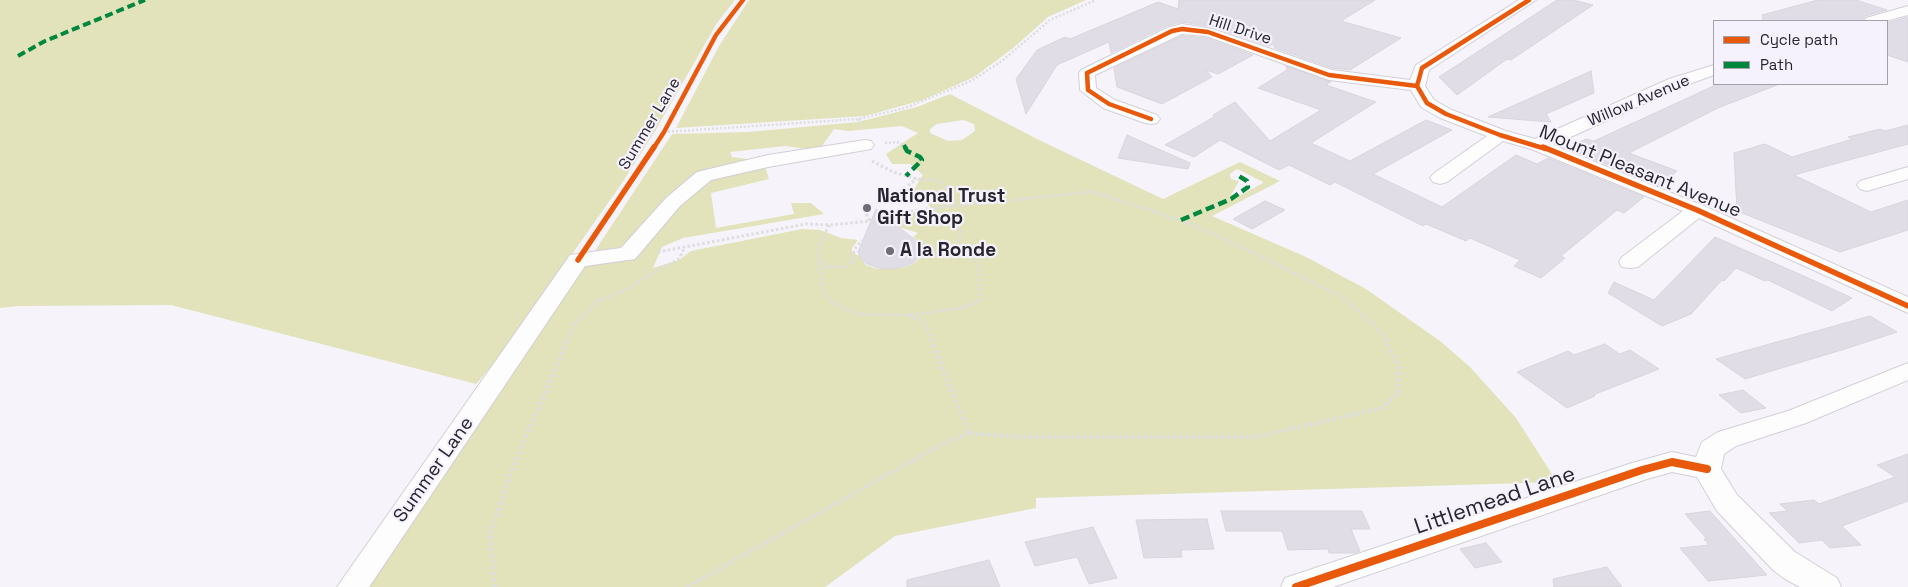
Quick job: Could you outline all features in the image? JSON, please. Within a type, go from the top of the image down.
[{"type":"street","points":[[1416,86],[1422,68],[1522,1]]},
{"type":"street","points":[[1874,20],[1908,10]]},
{"type":"street","name":"Hill Drive","points":[[1151,119],[1109,104],[1088,90],[1087,73],[1172,31],[1182,29],[1208,32],[1329,75],[1416,86]]},
{"type":"street","name":"Willow Avenue","points":[[1537,146],[1675,83],[1713,70]]},
{"type":"street","name":"Mount Pleasant Avenue","points":[[1416,86],[1427,103],[1446,114],[1500,135],[1537,146],[1697,210],[1908,306]]},
{"type":"street","points":[[1440,178],[1500,135]]},
{"type":"street","points":[[627,254],[673,202],[704,176],[768,161],[865,144]]},
{"type":"street","points":[[1867,186],[1908,173]]},
{"type":"street","points":[[1630,262],[1697,210]]},
{"type":"street","name":"Summer Lane","points":[[352,587],[578,260],[627,254]]},
{"type":"street","points":[[1826,587],[1784,561],[1727,503],[1714,484],[1707,469],[1712,449],[1727,439],[1796,417],[1908,371]]},
{"type":"street","name":"Littlemead Lane","points":[[1296,587],[1642,470],[1672,462],[1707,469]]},
{"type":"path","points":[[664,132],[858,119],[905,108],[971,81],[1002,60],[1050,20],[1096,0]]},
{"type":"path","points":[[865,144],[867,156],[873,162],[893,172],[917,179],[937,180],[944,184],[946,191],[942,207]]},
{"type":"path","points":[[880,200],[881,194],[900,191],[917,179]]},
{"type":"path","points":[[627,254],[685,247],[806,224],[829,225],[870,221],[886,215],[933,208],[1092,192],[1181,220],[1233,242],[1344,298],[1383,334],[1398,366],[1398,394],[1382,408],[1255,437],[1020,437],[969,433],[944,443],[688,587]]},
{"type":"path","points":[[829,225],[819,246],[818,258],[823,290],[832,303],[857,314],[910,315],[960,308],[978,303],[980,277],[974,254],[957,242],[961,233],[960,229],[944,221],[933,208]]},
{"type":"path","points":[[866,214],[870,221],[890,233]]},
{"type":"path","points":[[818,258],[826,268],[844,267],[854,260],[852,256],[856,247],[862,241],[865,242]]},
{"type":"path","points":[[495,587],[490,534],[514,465],[575,323],[598,301],[630,288],[650,274],[679,259],[685,247]]},
{"type":"path","points":[[910,315],[911,318],[918,318],[925,324],[969,433]]},
{"type":"green space","points":[[0,0],[735,0],[717,23],[654,133],[620,186],[498,359],[476,384],[171,305],[19,306],[0,308]]},
{"type":"green space","points":[[749,0],[1086,0],[1048,17],[1012,49],[974,77],[923,100],[865,116],[676,128],[719,46]]},
{"type":"green space","points":[[950,94],[1041,141],[1163,199],[1240,162],[1280,181],[1212,216],[1306,257],[1366,289],[1440,341],[1470,367],[1516,418],[1557,482],[1036,498],[1036,508],[895,536],[825,587],[365,587],[579,275],[672,134],[748,132],[858,122],[917,107]],"holes":[[[963,120],[974,124],[975,131],[962,140],[948,141],[930,133],[930,129],[937,124]],[[902,126],[918,133],[886,154],[892,164],[910,164],[923,175],[911,194],[913,199],[925,197],[931,210],[889,216],[889,225],[894,230],[899,227],[918,233],[913,237],[920,243],[923,250],[921,257],[913,264],[902,268],[877,269],[866,265],[859,256],[852,252],[852,248],[858,240],[841,238],[820,230],[802,229],[691,251],[679,260],[653,268],[662,247],[683,238],[824,214],[811,203],[791,203],[794,214],[716,228],[711,193],[769,179],[766,169],[754,160],[732,157],[730,152],[785,146],[807,149],[822,146],[834,129],[848,131]],[[1237,169],[1263,183],[1237,197],[1231,195],[1239,181],[1231,179],[1230,174]]]},
{"type":"building","points":[[1179,0],[1375,0],[1341,21],[1401,38],[1350,70],[1332,68],[1275,48],[1273,44],[1269,46],[1214,27],[1182,22],[1166,26],[1111,53],[1109,42],[1057,65],[1026,114],[1016,79],[1037,50],[1065,37],[1070,39],[1158,2],[1178,9]]},
{"type":"building","points":[[1557,0],[1573,0],[1593,5],[1511,60],[1507,59],[1457,95],[1439,77]]},
{"type":"building","points":[[1818,0],[1856,0],[1887,10],[1865,16],[1863,20],[1763,20],[1762,15]]},
{"type":"building","points":[[1908,17],[1908,62],[1888,55],[1888,23]]},
{"type":"building","points":[[1182,36],[1206,38],[1253,55],[1218,74],[1206,70],[1212,77],[1162,104],[1117,87],[1114,68]]},
{"type":"building","points":[[1286,66],[1331,82],[1326,85],[1376,102],[1311,143],[1350,161],[1426,120],[1452,130],[1373,174],[1442,207],[1516,155],[1537,164],[1548,158],[1644,197],[1624,213],[1617,210],[1561,256],[1565,258],[1541,278],[1514,266],[1520,260],[1470,238],[1466,241],[1426,224],[1423,226],[1335,182],[1330,185],[1289,165],[1279,170],[1220,140],[1194,157],[1165,145],[1214,117],[1213,115],[1235,102],[1270,141],[1321,110],[1258,88],[1287,70]]},
{"type":"building","points":[[1591,71],[1594,93],[1546,114],[1551,122],[1488,117]]},
{"type":"building","points":[[1716,85],[1777,85],[1718,108],[1629,153],[1677,171],[1659,186],[1567,148],[1586,139],[1594,141]]},
{"type":"building","points":[[1908,125],[1908,144],[1794,175],[1871,212],[1908,200],[1908,230],[1840,252],[1737,211],[1734,153],[1765,144],[1792,157],[1853,139],[1848,137],[1880,129],[1885,131]]},
{"type":"building","points":[[1127,135],[1190,163],[1188,169],[1118,158]]},
{"type":"building","points":[[1265,201],[1285,210],[1252,229],[1233,219]]},
{"type":"building","name":"A la Ronde","points":[[876,209],[919,243],[921,250],[919,257],[913,263],[890,269],[878,268],[867,264],[860,258],[858,252]]},
{"type":"building","points":[[1715,237],[1852,298],[1832,311],[1768,280],[1765,281],[1736,268],[1724,281],[1722,280],[1691,314],[1662,326],[1608,293],[1614,282],[1654,300]]},
{"type":"building","points":[[1870,316],[1897,332],[1745,379],[1716,359]]},
{"type":"building","points":[[1605,344],[1620,354],[1630,350],[1659,369],[1593,395],[1595,396],[1567,408],[1517,372],[1568,351],[1574,355]]},
{"type":"building","points":[[1743,390],[1766,408],[1741,413],[1719,395]]},
{"type":"building","points":[[1908,454],[1908,501],[1842,526],[1861,545],[1830,548],[1822,540],[1799,543],[1769,513],[1787,511],[1780,504],[1814,500],[1819,504],[1895,477],[1877,465]]},
{"type":"building","points":[[1221,511],[1362,511],[1370,529],[1351,529],[1360,551],[1355,553],[1329,553],[1328,549],[1288,550],[1282,531],[1226,531]]},
{"type":"building","points":[[1710,511],[1767,575],[1708,581],[1680,548],[1709,545],[1704,539],[1707,539],[1685,514]]},
{"type":"building","points":[[1207,519],[1214,549],[1181,550],[1182,557],[1144,558],[1136,520]]},
{"type":"building","points":[[1093,527],[1117,578],[1089,584],[1077,557],[1035,566],[1025,542]]},
{"type":"building","points":[[1486,543],[1502,562],[1475,568],[1460,549]]},
{"type":"building","points":[[989,560],[1000,587],[907,587],[907,580]]},
{"type":"building","points":[[1607,567],[1622,587],[1554,587],[1553,579]]},
{"type":"marked path","points":[[18,56],[45,41],[145,0]]},
{"type":"marked path","points":[[904,145],[907,151],[920,157],[922,160],[906,176]]},
{"type":"marked path","points":[[1181,220],[1231,199],[1248,187],[1247,181],[1239,176]]},
{"type":"cycle path","points":[[578,260],[664,132],[716,35],[743,0]]},
{"type":"cycle path","points":[[1529,0],[1422,68],[1417,86],[1427,103],[1446,114],[1500,135],[1537,145],[1697,210],[1908,306]]},
{"type":"cycle path","points":[[1151,119],[1109,104],[1088,90],[1087,73],[1172,31],[1182,29],[1208,32],[1329,75],[1417,86]]},
{"type":"cycle path","points":[[1296,587],[1642,470],[1672,462],[1707,469]]},
{"type":"place","name":"National Trust Gift Shop","points":[[867,208]]},
{"type":"place","name":"A la Ronde","points":[[890,251]]}]
